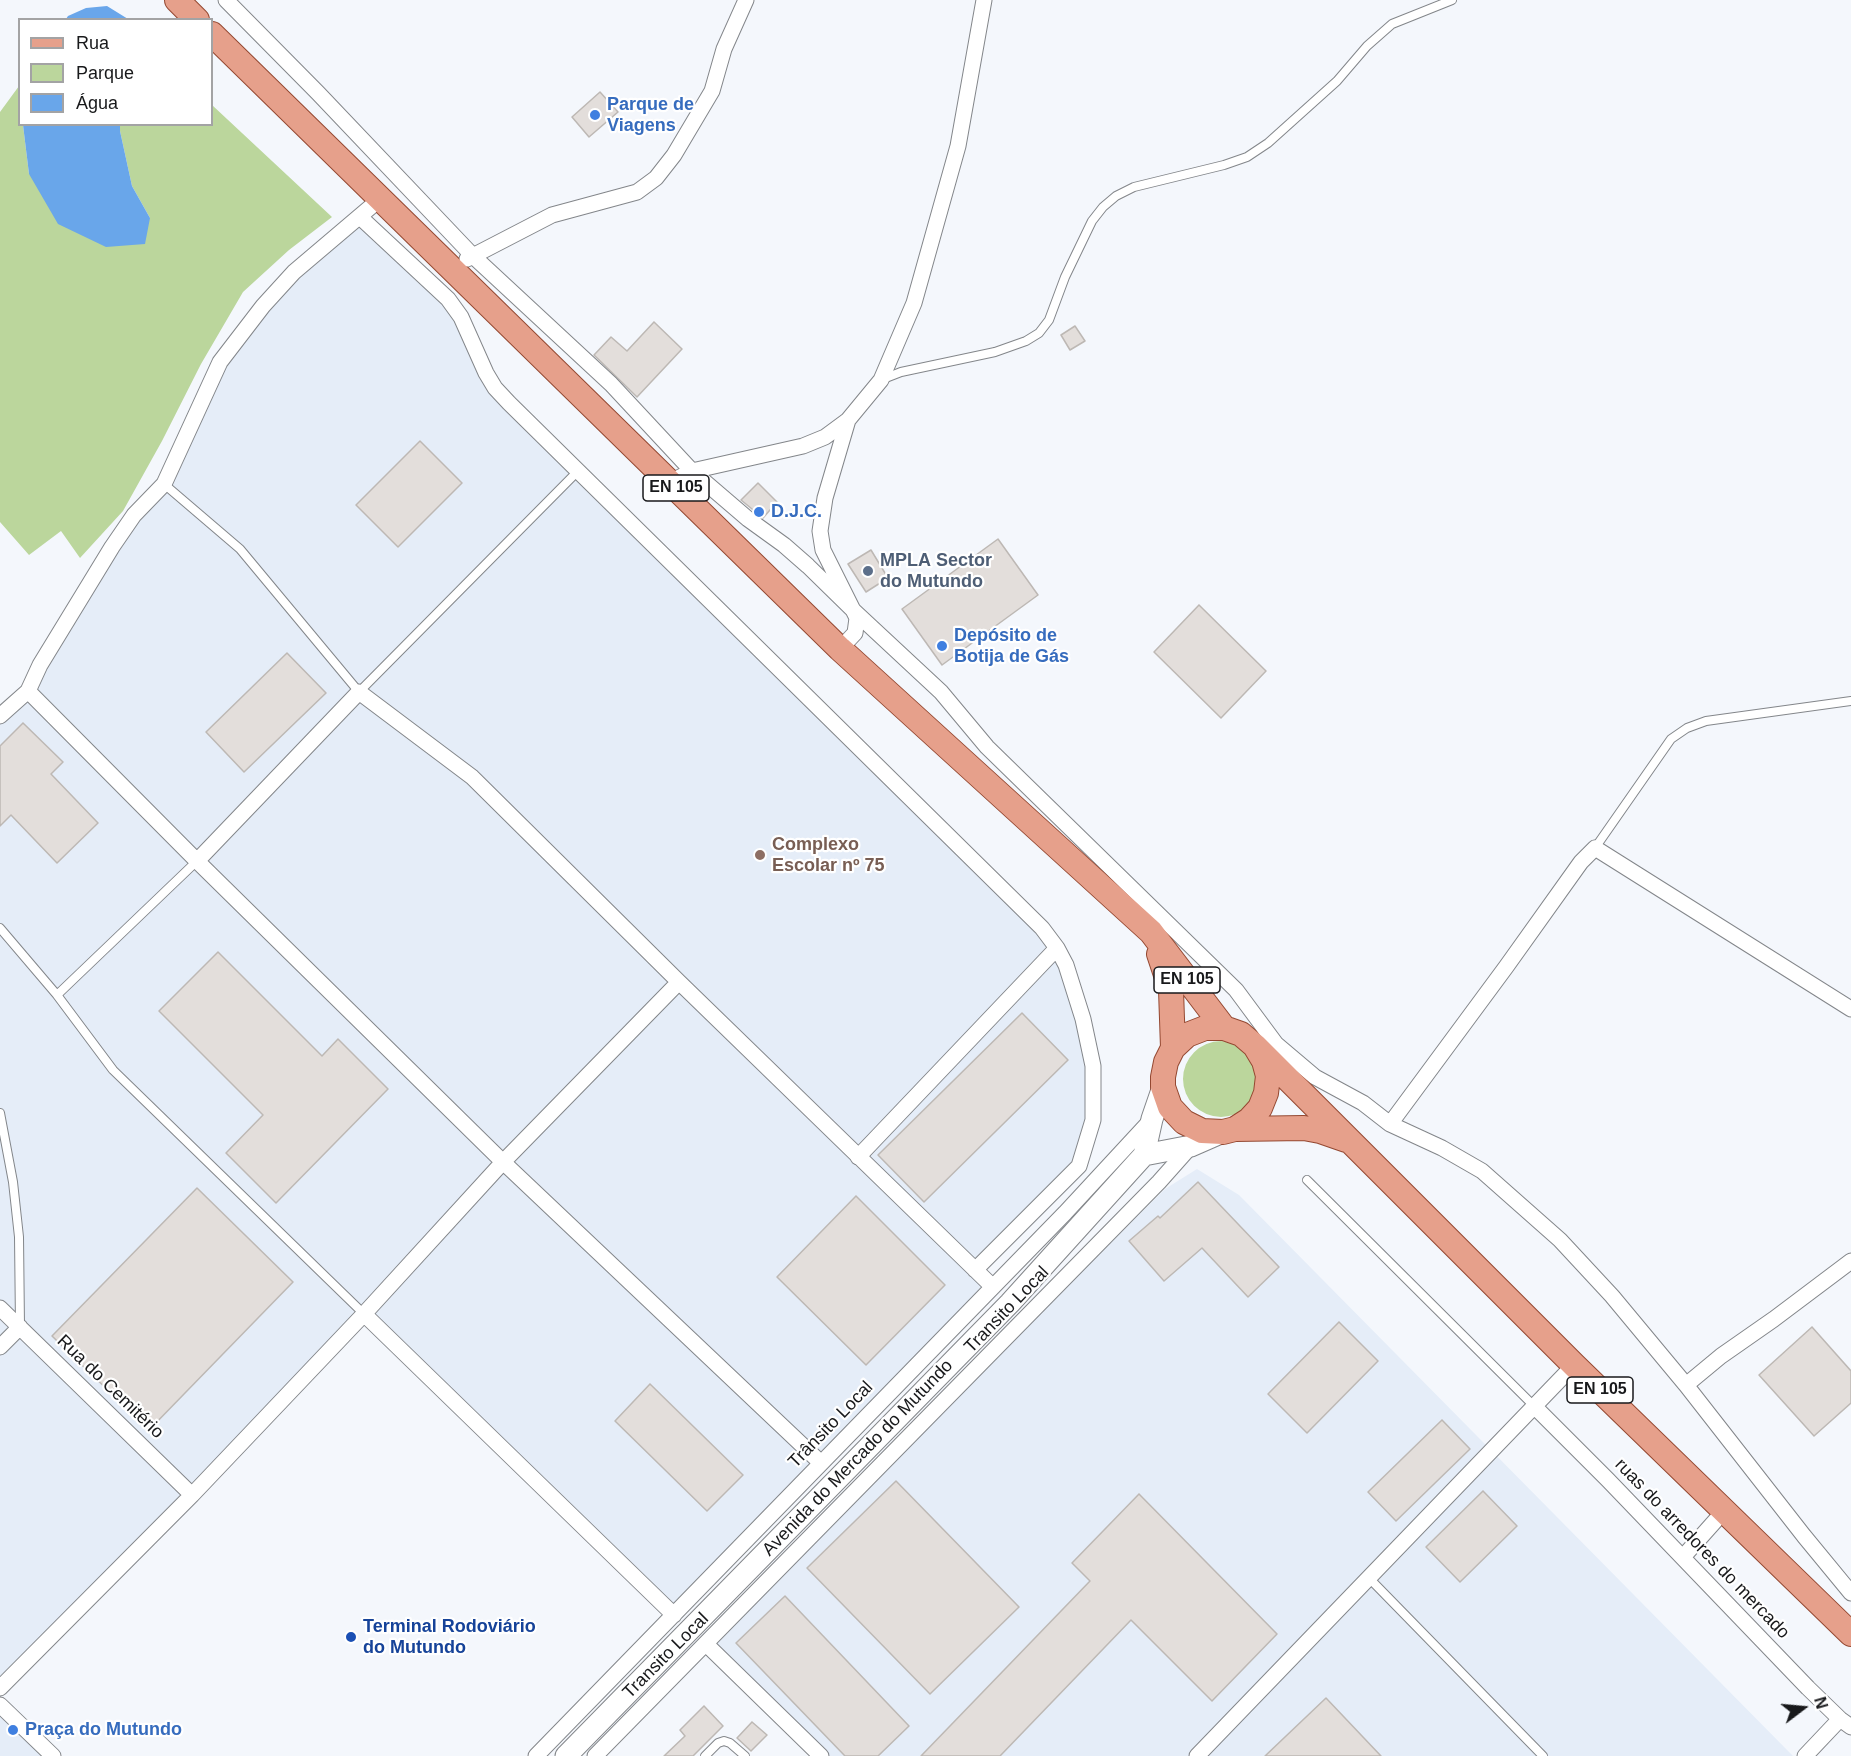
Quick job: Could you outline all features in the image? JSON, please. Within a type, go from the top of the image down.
[{"type":"main road","points":[[177,0],[194,18]]},
{"type":"main road","name":"EN 105","points":[[213,35],[840,649],[1151,932],[1224,1028]]},
{"type":"main road","points":[[1151,932],[1171,990],[1173,1048]]},
{"type":"main road","points":[[1144,1155],[1191,1146],[1229,1130],[1249,1120],[1260,1108],[1266,1093],[1268,1076],[1264,1060],[1256,1046],[1241,1034],[1224,1028],[1205,1028],[1187,1035],[1173,1048],[1166,1062],[1163,1087],[1170,1107],[1184,1122],[1202,1131],[1229,1130],[1304,1128],[1352,1142]]},
{"type":"main road","name":"EN 105","points":[[1256,1046],[1574,1365],[1851,1634]]},
{"type":"main road","name":"Avenida do Mercado do Mutundo","points":[[566,1756],[1010,1303],[1144,1155],[1152,1119],[1163,1087]]},
{"type":"street","points":[[226,0],[473,256],[611,384],[692,471],[808,566],[941,692],[987,747],[1236,990],[1276,1044],[1315,1077],[1363,1103],[1390,1124],[1442,1148],[1482,1171],[1560,1240],[1612,1296],[1686,1385],[1851,1593]]},
{"type":"street","points":[[452,269],[552,215],[637,192],[656,178],[674,155],[712,91],[723,49],[746,0]]},
{"type":"street","points":[[670,482],[692,471],[802,446],[825,437],[848,420],[881,380],[914,303],[958,146],[984,0]]},
{"type":"street","points":[[0,716],[28,691],[40,665],[112,547],[134,515],[164,484],[220,362],[263,306],[294,272],[380,199]]},
{"type":"street","points":[[360,217],[448,299],[461,317],[495,388],[577,472],[1041,928],[1057,948],[1066,965],[1083,1019],[1093,1066],[1093,1120],[1079,1166],[975,1270]]},
{"type":"street","points":[[840,649],[855,633],[857,618],[823,550],[820,531],[825,498],[848,420]]},
{"type":"street","points":[[28,691],[503,1162],[821,1463]]},
{"type":"street","points":[[197,861],[358,692],[472,777],[993,1287]]},
{"type":"street","points":[[1390,1124],[1581,862],[1595,848],[1851,1010]]},
{"type":"street","points":[[858,1157],[1057,948]]},
{"type":"street","points":[[0,1689],[192,1495],[364,1314],[503,1162],[679,982]]},
{"type":"street","name":"Trânsito Local","points":[[536,1756],[993,1287],[1152,1119]]},
{"type":"street","name":"Transito Local","points":[[595,1756],[1159,1182],[1191,1146]]},
{"type":"street","points":[[1686,1385],[1721,1356],[1851,1261]]},
{"type":"street","name":"Rua do Cemitério","points":[[0,1308],[192,1495]]},
{"type":"street","points":[[364,1314],[674,1614]]},
{"type":"street","points":[[0,1347],[20,1327]]},
{"type":"street","points":[[1197,1756],[1574,1365]]},
{"type":"street","name":"ruas do arredores do mercado","points":[[1535,1407],[1846,1723]]},
{"type":"street","points":[[1683,1557],[1724,1511]]},
{"type":"street","points":[[706,1644],[821,1756]]},
{"type":"street","points":[[0,1705],[53,1756]]},
{"type":"street","points":[[1805,1756],[1846,1723]]},
{"type":"lane","points":[[881,380],[901,372],[995,352],[1026,341],[1039,333],[1049,320],[1065,277],[1092,221],[1116,196],[1134,188],[1247,157],[1268,143],[1338,81],[1367,46],[1392,24],[1452,0]]},
{"type":"lane","points":[[164,484],[240,549],[358,692],[577,472]]},
{"type":"lane","points":[[1595,848],[1671,739],[1687,728],[1706,722],[1851,701]]},
{"type":"lane","points":[[57,995],[197,861]]},
{"type":"lane","points":[[0,928],[57,995],[113,1070],[364,1314]]},
{"type":"lane","points":[[0,1113],[13,1182],[19,1237],[20,1327]]},
{"type":"lane","points":[[1307,1180],[1535,1407]]},
{"type":"lane","points":[[1369,1578],[1543,1756]]},
{"type":"lane","points":[[705,1756],[718,1743],[724,1741],[730,1743],[745,1756]]},
{"type":"shaded area","points":[[360,217],[448,299],[486,373],[1057,948],[1093,1066],[1079,1166],[975,1270],[993,1287],[674,1615],[364,1315],[0,1688],[0,716],[40,665],[164,484],[220,362],[263,306]]},
{"type":"shaded area","points":[[1197,1169],[1239,1195],[1793,1756],[821,1756],[706,1644],[1165,1189]]},
{"type":"shaded area","name":"Praça do Mutundo","points":[[0,1705],[53,1756],[0,1756]]},
{"type":"green space","points":[[18,87],[18,126],[23,126],[29,174],[150,218],[132,186],[120,126],[213,126],[213,106],[332,217],[289,250],[243,292],[201,364],[123,511],[80,558],[61,531],[29,555],[0,522],[0,112]]},
{"type":"green space","points":[[1221,1041],[1235,1044],[1248,1052],[1256,1065],[1259,1079],[1256,1093],[1248,1106],[1235,1114],[1221,1117],[1207,1114],[1194,1106],[1186,1093],[1183,1079],[1186,1065],[1194,1052],[1207,1044]]},
{"type":"water","points":[[107,6],[126,18],[67,18],[86,8]]},
{"type":"water","points":[[23,126],[120,126],[132,186],[150,218],[145,244],[106,247],[58,224],[29,174]]},
{"type":"building","name":"Parque de Viagens","points":[[600,92],[618,112],[589,137],[572,117]]},
{"type":"building","points":[[654,322],[682,349],[637,397],[594,355],[611,337],[627,351]]},
{"type":"building","points":[[1075,326],[1085,341],[1070,350],[1061,335]]},
{"type":"building","points":[[420,441],[462,483],[398,547],[356,505]]},
{"type":"building","name":"D.J.C.","points":[[758,483],[777,502],[763,518],[741,500]]},
{"type":"building","points":[[998,539],[1038,595],[942,665],[902,609]]},
{"type":"building","name":"MPLA Sector do Mutundo","points":[[871,550],[888,578],[866,592],[848,564]]},
{"type":"building","points":[[1199,605],[1266,671],[1221,718],[1154,652]]},
{"type":"building","points":[[287,653],[326,693],[244,772],[206,732]]},
{"type":"building","points":[[23,723],[63,762],[51,774],[98,823],[57,863],[11,815],[0,826],[0,746]]},
{"type":"building","points":[[218,952],[322,1056],[338,1039],[388,1089],[276,1203],[226,1153],[263,1115],[159,1011]]},
{"type":"building","points":[[1022,1013],[1068,1060],[924,1202],[878,1155]]},
{"type":"building","points":[[1198,1182],[1279,1267],[1248,1297],[1202,1248],[1164,1281],[1129,1241],[1158,1216],[1160,1218]]},
{"type":"building","points":[[197,1188],[293,1282],[149,1430],[52,1336]]},
{"type":"building","points":[[856,1196],[945,1285],[866,1365],[777,1277]]},
{"type":"building","points":[[1339,1322],[1378,1361],[1307,1433],[1268,1394]]},
{"type":"building","points":[[1812,1327],[1851,1371],[1851,1403],[1814,1436],[1759,1375]]},
{"type":"building","points":[[650,1384],[743,1475],[707,1511],[615,1421]]},
{"type":"building","points":[[1442,1420],[1470,1449],[1396,1521],[1368,1492]]},
{"type":"building","points":[[896,1481],[1019,1607],[930,1694],[807,1568]]},
{"type":"building","points":[[1483,1491],[1517,1526],[1460,1582],[1426,1547]]},
{"type":"building","points":[[1139,1494],[1277,1634],[1212,1701],[1131,1620],[1000,1756],[921,1756],[1090,1581],[1072,1563]]},
{"type":"building","points":[[785,1596],[909,1726],[878,1756],[845,1756],[736,1643]]},
{"type":"building","points":[[1326,1698],[1381,1756],[1265,1756]]},
{"type":"building","points":[[704,1706],[723,1726],[693,1756],[664,1756],[685,1736],[680,1730]]},
{"type":"building","points":[[752,1722],[767,1735],[751,1751],[737,1738]]},
{"type":"place","name":"Parque de Viagens","points":[[595,115]]},
{"type":"place","name":"D.J.C.","points":[[759,512]]},
{"type":"place","name":"MPLA Sector do Mutundo","points":[[868,571]]},
{"type":"place","name":"Depósito de Botija de Gás","points":[[942,646]]},
{"type":"place","name":"Complexo Escolar nº 75","points":[[760,855]]},
{"type":"place","name":"Terminal Rodoviário do Mutundo","points":[[351,1637]]},
{"type":"place","name":"Praça do Mutundo","points":[[13,1730]]}]
